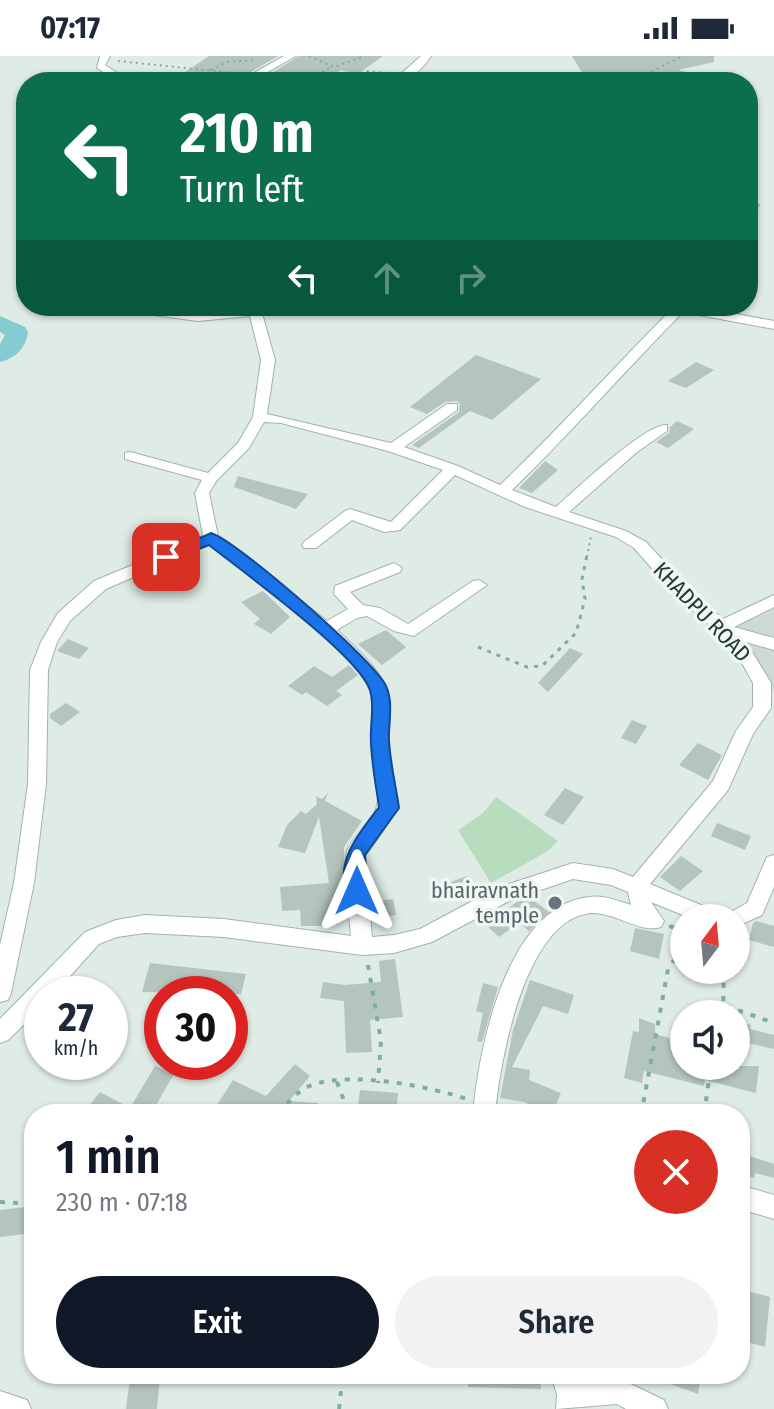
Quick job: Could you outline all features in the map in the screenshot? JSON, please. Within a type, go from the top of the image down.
[{"type":"street","points":[[105,56],[100,66],[110,72]]},
{"type":"street","points":[[409,72],[426,56]]},
{"type":"street","points":[[261,72],[288,58]]},
{"type":"street","points":[[256,316],[268,360],[260,417],[244,445],[211,478],[202,493],[211,538],[325,630],[369,672],[382,702],[380,741],[389,808],[355,854],[362,946]]},
{"type":"street","points":[[501,492],[569,427],[591,398],[664,327],[671,316]]},
{"type":"street","points":[[732,316],[774,325]]},
{"type":"street","points":[[393,448],[452,407]]},
{"type":"street","name":"KHADPU ROAD","points":[[260,417],[281,419],[393,448],[640,545],[684,594],[724,629],[759,673],[764,700],[762,708],[745,731],[721,785],[637,886]]},
{"type":"street","points":[[557,514],[632,449],[662,428]]},
{"type":"street","points":[[130,456],[211,478]]},
{"type":"street","points":[[310,545],[350,514],[384,527],[395,527],[453,469]]},
{"type":"street","points":[[0,993],[24,883],[37,784],[39,670],[49,642],[64,617],[100,585],[211,538]]},
{"type":"street","points":[[359,611],[341,590],[394,568]]},
{"type":"street","points":[[325,630],[359,611],[374,612],[401,629],[414,630],[448,603],[479,585]]},
{"type":"street","points":[[724,629],[774,600]]},
{"type":"street","points":[[724,629],[774,644]]},
{"type":"street","points":[[750,912],[755,909],[774,863]]},
{"type":"street","points":[[0,1033],[92,938],[116,929],[145,924],[224,928],[362,946],[394,944],[425,936],[504,894],[573,871],[613,877],[679,904]]},
{"type":"street","points":[[637,886],[640,902],[654,921]]},
{"type":"street","points":[[491,1104],[503,1017],[522,968],[540,934],[578,908],[592,904],[654,921]]},
{"type":"street","points":[[750,1200],[774,1207]]},
{"type":"street","points":[[567,1393],[618,1391],[655,1409]]},
{"type":"street","points":[[0,1404],[18,1409]]},
{"type":"path","points":[[105,56],[114,61],[218,72]]},
{"type":"path","points":[[309,56],[334,67]]},
{"type":"path","points":[[319,72],[365,56]]},
{"type":"path","points":[[657,72],[670,65],[669,61],[683,56]]},
{"type":"path","points":[[211,70],[227,62],[288,58]]},
{"type":"path","points":[[478,647],[527,667],[542,666],[576,633],[585,599],[582,579],[593,524]]},
{"type":"path","points":[[654,921],[670,926]]},
{"type":"path","points":[[362,946],[372,979],[381,1041],[378,1083]]},
{"type":"path","points":[[643,1104],[670,966]]},
{"type":"path","points":[[750,1014],[774,1023]]},
{"type":"path","points":[[705,1104],[709,1080]]},
{"type":"path","points":[[290,1104],[311,1085],[337,1082],[446,1091],[475,1104]]},
{"type":"path","points":[[337,1082],[345,1104]]},
{"type":"path","points":[[0,1202],[24,1203]]},
{"type":"path","points":[[339,1409],[342,1384]]},
{"type":"shaded area","points":[[774,607],[774,693],[736,626]]},
{"type":"green space","points":[[496,797],[558,841],[548,851],[491,883],[458,830],[483,813]]},
{"type":"building","points":[[209,56],[278,56],[251,72],[185,72]]},
{"type":"building","points":[[299,56],[383,56],[361,72],[274,72]]},
{"type":"building","points":[[572,56],[714,56],[714,62],[678,70],[687,72],[582,72]]},
{"type":"building","points":[[476,355],[541,379],[492,420],[470,411],[419,448],[412,445],[459,412],[460,404],[457,401],[445,402],[427,414],[410,407]]},
{"type":"building","points":[[696,362],[714,370],[686,388],[668,381]]},
{"type":"building","points":[[677,421],[694,429],[668,448],[656,442],[669,433],[670,427]]},
{"type":"building","points":[[545,461],[558,470],[532,493],[519,488]]},
{"type":"building","points":[[238,476],[308,494],[296,509],[234,487]]},
{"type":"building","points":[[263,591],[290,617],[271,634],[254,624],[260,619],[241,602]]},
{"type":"building","points":[[386,630],[406,647],[382,665],[358,644]]},
{"type":"building","points":[[68,639],[89,648],[79,659],[57,651]]},
{"type":"building","points":[[570,648],[583,654],[548,692],[538,683]]},
{"type":"building","points":[[349,665],[358,675],[336,691],[342,695],[327,706],[306,692],[302,695],[288,686],[314,666],[332,677]]},
{"type":"building","points":[[66,703],[80,712],[61,726],[50,718],[50,714]]},
{"type":"building","points":[[632,720],[647,726],[636,744],[621,738]]},
{"type":"building","points":[[698,743],[722,755],[708,780],[679,765]]},
{"type":"building","points":[[565,788],[584,797],[563,825],[544,815]]},
{"type":"building","points":[[328,793],[325,801],[362,821],[344,847],[345,910],[330,912],[332,926],[301,926],[300,910],[282,911],[280,887],[329,883],[319,817],[305,853],[278,847],[287,825],[301,811],[306,814],[317,804],[316,796],[322,799]]},
{"type":"building","points":[[717,823],[751,836],[745,850],[711,836]]},
{"type":"building","points":[[681,856],[703,871],[680,891],[660,877]]},
{"type":"building","points":[[467,876],[475,889],[448,899],[440,886]]},
{"type":"building","points":[[529,897],[549,912],[529,931],[519,923],[499,937],[486,925],[518,901]]},
{"type":"building","points":[[393,899],[396,915],[374,918],[372,902]]},
{"type":"building","points":[[756,921],[774,926],[774,947],[750,940]]},
{"type":"building","points":[[635,928],[664,934],[659,959],[630,951]]},
{"type":"building","points":[[395,959],[403,1017],[370,1020],[372,1052],[346,1053],[344,1001],[320,998],[323,982],[345,985],[381,982],[379,961]]},
{"type":"building","points":[[150,963],[246,974],[246,976],[146,976]]},
{"type":"building","points":[[530,980],[574,995],[568,1014],[543,1006],[512,1067],[530,1070],[529,1080],[561,1093],[556,1104],[529,1104],[500,1098],[513,1030]]},
{"type":"building","points":[[483,983],[498,987],[482,1042],[477,1041],[483,1013],[476,1011]]},
{"type":"building","points":[[639,1018],[655,1024],[655,1034],[670,1038],[670,1078],[644,1071],[642,1083],[624,1078],[633,1031],[639,1032]]},
{"type":"building","points":[[750,1029],[774,1035],[774,1049],[750,1043]]},
{"type":"building","points":[[295,1064],[310,1076],[289,1101],[318,1104],[218,1104],[233,1080],[266,1096]]},
{"type":"building","points":[[750,1066],[759,1066],[756,1093],[705,1080],[750,1080]]},
{"type":"building","points":[[147,1080],[171,1080],[157,1104],[132,1104]]},
{"type":"building","points":[[680,1080],[705,1080],[704,1086]]},
{"type":"building","points":[[360,1090],[398,1093],[397,1104],[358,1104]]},
{"type":"building","points":[[100,1092],[122,1104],[91,1104]]},
{"type":"building","points":[[750,1156],[774,1164],[774,1178],[755,1173],[754,1178],[750,1177]]},
{"type":"building","points":[[24,1207],[24,1234],[0,1237],[0,1210]]},
{"type":"building","points":[[750,1292],[770,1297],[765,1347],[750,1343]]},
{"type":"building","points":[[129,1384],[159,1384],[157,1409],[126,1409]]},
{"type":"building","points":[[468,1384],[541,1384],[541,1389],[468,1387]]},
{"type":"building","points":[[670,1384],[700,1384],[698,1394]]},
{"type":"waterway","points":[[0,323],[17,332],[15,343],[0,355]]},
{"type":"place","name":"bhairavnath temple","points":[[555,903]]},
{"type":"route","points":[[166,557],[211,538],[325,630],[369,672],[382,702],[380,741],[390,795],[389,808],[380,824],[355,854],[357,891]]}]
